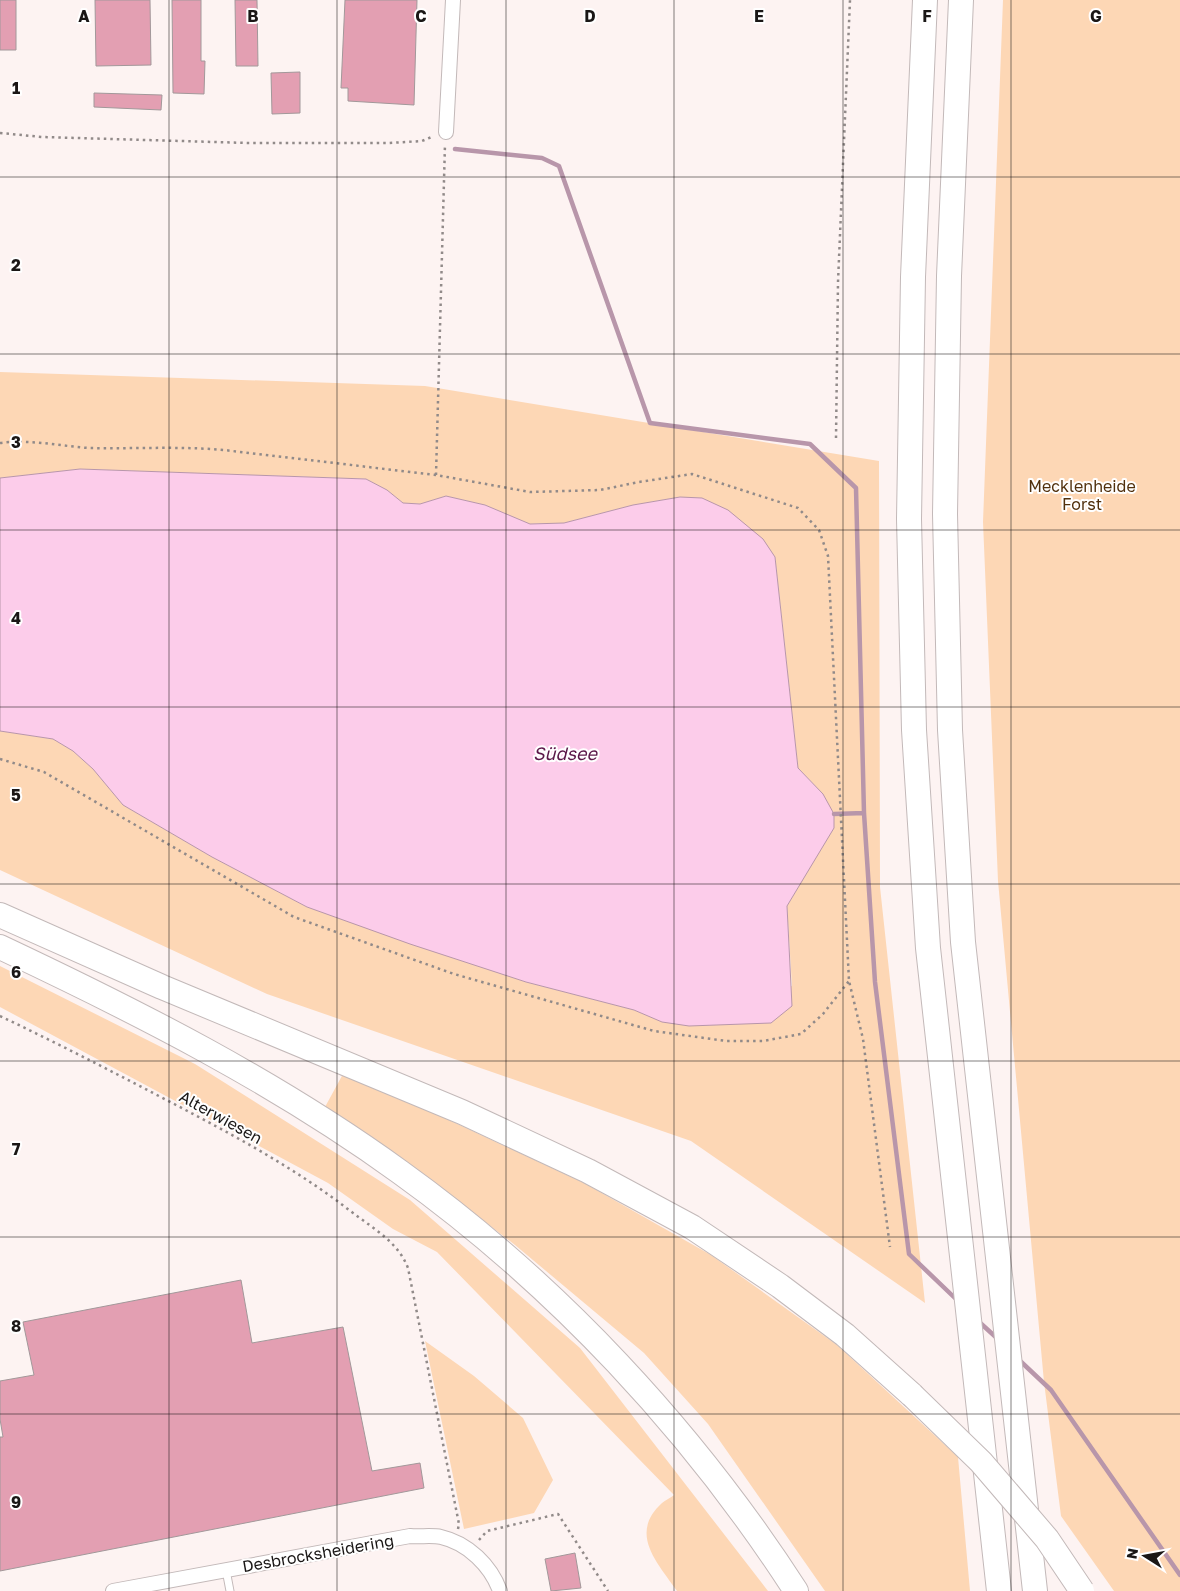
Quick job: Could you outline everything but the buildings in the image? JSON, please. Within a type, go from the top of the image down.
[{"type":"highway","points":[[925,0],[912,277],[909,519],[914,730],[928,948],[999,1591]]},
{"type":"highway","points":[[961,0],[949,276],[946,514],[950,730],[964,942],[1035,1591]]},
{"type":"highway","points":[[0,914],[162,987],[462,1112],[588,1171],[692,1227],[780,1286],[845,1335],[912,1395],[981,1462],[1047,1539],[1082,1591]]},
{"type":"highway","points":[[0,947],[144,1017],[263,1084],[322,1118],[436,1198],[541,1286],[603,1349],[684,1437],[743,1513],[796,1591]]},
{"type":"street","points":[[446,132],[453,0]]},
{"type":"street","name":"Desbrocksheidering","points":[[113,1591],[410,1536],[442,1537],[469,1550],[481,1560],[497,1581],[500,1591]]},
{"type":"lane","points":[[226,1570],[230,1591]]},
{"type":"path","points":[[836,438],[838,282],[850,0]]},
{"type":"path","points":[[0,133],[42,137],[249,143],[389,143],[422,141],[446,132],[436,475]]},
{"type":"path","points":[[0,443],[44,443],[87,448],[192,447],[436,475],[530,492],[600,490],[692,474],[798,508],[819,530],[828,556],[849,981],[864,1039],[890,1247]]},
{"type":"path","points":[[0,759],[44,772],[294,917],[454,974],[654,1032],[726,1042],[763,1041],[801,1034],[823,1014],[849,981]]},
{"type":"path","name":"Alterwiesen","points":[[0,1016],[79,1054],[246,1142],[313,1183],[392,1242],[404,1257],[408,1268],[459,1524],[454,1543]]},
{"type":"path","points":[[469,1550],[487,1531],[558,1514],[608,1591]]},
{"type":"green space","name":"Mecklenheide Forst","points":[[1003,0],[1180,0],[1180,1591],[1114,1591],[1061,1516],[1044,1382],[998,881],[983,522]]},
{"type":"green space","points":[[0,372],[425,386],[879,461],[880,887],[925,1303],[691,1141],[267,994],[0,870],[0,731],[53,739],[73,751],[93,769],[123,805],[212,857],[307,907],[526,982],[634,1010],[663,1022],[792,986],[787,906],[808,869],[823,794],[798,768],[775,557],[680,497],[633,505],[564,523],[529,524],[485,505],[446,496],[420,504],[403,503],[387,490],[366,479],[80,469],[0,478]]},
{"type":"green space","points":[[0,966],[195,1064],[410,1200],[580,1348],[768,1591],[677,1591],[655,1559],[647,1537],[647,1526],[652,1515],[662,1503],[674,1495],[437,1252],[393,1229],[328,1183],[0,1007]]},
{"type":"green space","points":[[343,1074],[419,1106],[584,1183],[711,1255],[837,1345],[958,1457],[970,1591],[825,1591],[708,1424],[644,1353],[515,1245],[422,1173],[325,1107]]},
{"type":"green space","points":[[425,1341],[474,1376],[523,1418],[553,1480],[534,1513],[464,1529]]},
{"type":"water","name":"Südsee","points":[[80,469],[366,479],[387,490],[403,503],[420,504],[446,496],[485,505],[530,524],[564,523],[633,505],[680,497],[702,498],[728,510],[763,539],[775,557],[798,768],[823,794],[834,814],[834,828],[787,906],[792,1006],[771,1023],[689,1026],[662,1022],[634,1010],[526,982],[410,944],[307,907],[212,857],[123,805],[93,769],[73,751],[53,739],[0,731],[0,478]]},
{"type":"waterway","points":[[455,149],[542,158],[559,166],[650,423],[810,444],[856,488],[864,813]]},
{"type":"waterway","points":[[834,814],[864,813],[875,982],[909,1254],[957,1300]]},
{"type":"waterway","points":[[977,1320],[999,1340]]},
{"type":"waterway","points":[[1017,1358],[1051,1390],[1180,1575]]}]
